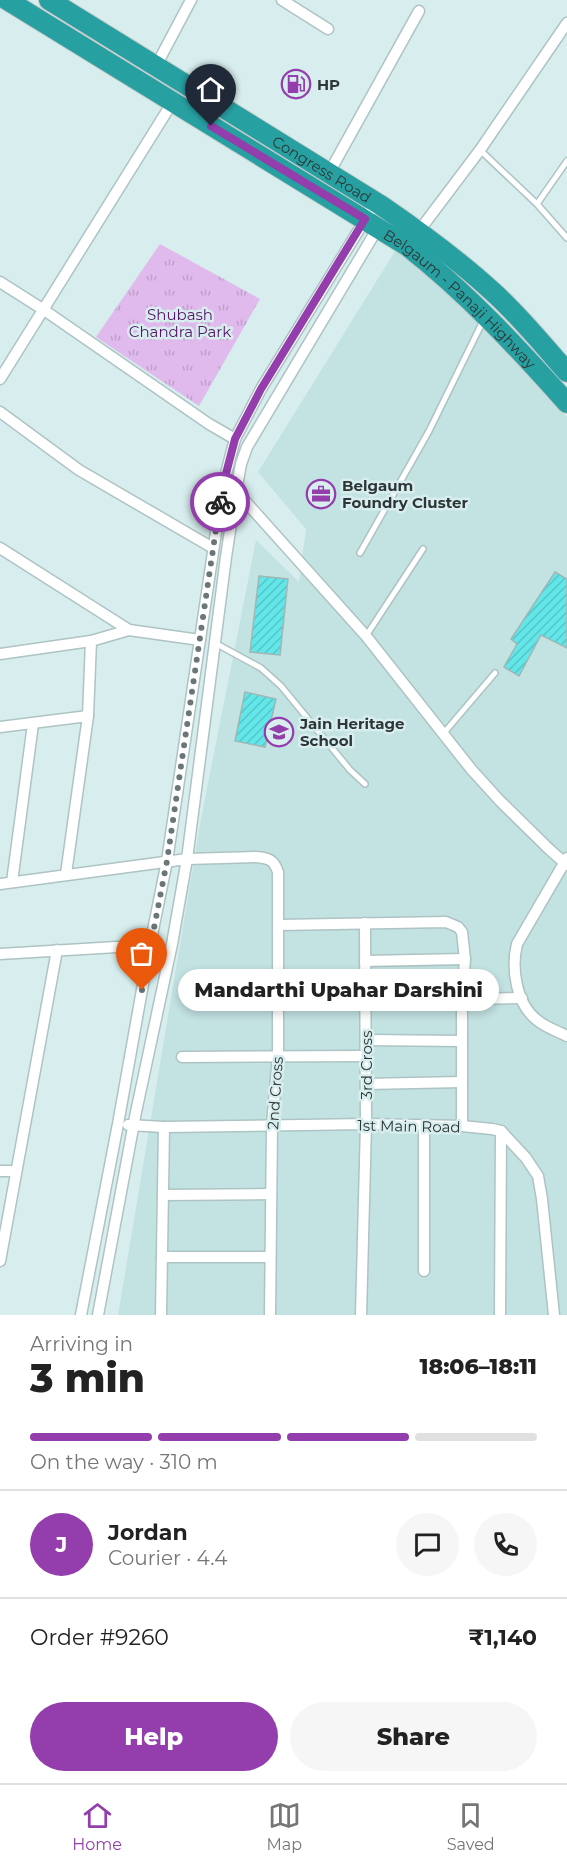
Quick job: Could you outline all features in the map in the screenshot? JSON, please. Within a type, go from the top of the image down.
[{"type":"highway","name":"Belgaum - Panaji Highway","points":[[7,0],[172,103],[377,214],[407,246],[486,315],[567,403]]},
{"type":"highway","name":"Congress Road","points":[[49,0],[329,173],[377,214],[418,231],[455,258],[494,293],[567,372]]},
{"type":"street","points":[[156,66],[191,0]]},
{"type":"street","points":[[282,0],[328,30]]},
{"type":"street","points":[[329,173],[419,11]]},
{"type":"street","points":[[418,231],[480,150],[567,23]]},
{"type":"street","points":[[0,380],[172,103]]},
{"type":"street","points":[[81,1315],[167,861],[223,485],[235,439],[261,389],[377,214]]},
{"type":"street","points":[[98,1315],[133,1125],[172,944],[187,859],[236,491],[247,447],[377,214]]},
{"type":"street","points":[[0,282],[209,424],[235,439]]},
{"type":"street","points":[[0,412],[80,470],[213,548]]},
{"type":"street","points":[[223,485],[236,491],[366,636],[471,769],[500,801],[566,862],[517,944],[514,957],[515,975],[527,1009],[537,1020],[567,1036]]},
{"type":"street","points":[[0,548],[129,630],[200,640]]},
{"type":"street","points":[[0,654],[92,641],[129,630]]},
{"type":"street","points":[[66,874],[88,716],[92,641]]},
{"type":"street","points":[[0,727],[88,716]]},
{"type":"street","points":[[12,882],[33,724]]},
{"type":"street","name":"2nd Cross","points":[[187,859],[267,858],[275,863],[278,872],[278,1056],[272,1125],[270,1315]]},
{"type":"street","points":[[0,884],[187,859]]},
{"type":"street","points":[[279,925],[446,922],[453,924],[462,932],[465,958],[462,1000],[462,1126]]},
{"type":"street","name":"3rd Cross","points":[[361,1315],[366,1124],[365,923]]},
{"type":"street","points":[[0,954],[150,945]]},
{"type":"street","points":[[1,1255],[57,950]]},
{"type":"street","points":[[365,962],[465,958]]},
{"type":"street","points":[[197,989],[278,990],[462,1000],[522,998]]},
{"type":"street","points":[[366,1041],[462,1041]]},
{"type":"street","points":[[182,1057],[366,1056]]},
{"type":"street","points":[[366,1084],[462,1082]]},
{"type":"street","name":"1st Main Road","points":[[118,1124],[164,1126],[424,1125],[462,1126],[501,1131]]},
{"type":"street","points":[[424,1125],[424,1271]]},
{"type":"street","points":[[161,1315],[164,1126]]},
{"type":"street","points":[[500,1315],[501,1131]]},
{"type":"street","points":[[501,1131],[526,1158],[538,1176],[554,1315]]},
{"type":"street","points":[[0,1171],[16,1171]]},
{"type":"street","points":[[163,1195],[271,1194]]},
{"type":"street","points":[[162,1257],[270,1257]]},
{"type":"lane","points":[[480,150],[537,204],[567,238]]},
{"type":"lane","points":[[537,204],[567,160]]},
{"type":"lane","points":[[360,553],[429,431],[486,315]]},
{"type":"lane","points":[[366,636],[423,549]]},
{"type":"lane","points":[[215,643],[261,668],[280,686],[350,770],[365,784]]},
{"type":"lane","points":[[443,734],[495,673]]},
{"type":"shaded area","points":[[397,248],[471,309],[567,417],[567,1315],[118,1315],[201,819],[256,540],[299,582],[306,529],[258,472]]},
{"type":"green space","name":"Shubash Chandra Park","points":[[160,244],[260,299],[199,406],[96,337]]},
{"type":"building","points":[[555,572],[567,579],[567,648],[541,635],[519,676],[504,667],[517,644],[511,639]]},
{"type":"building","points":[[259,576],[288,579],[280,655],[250,652]]},
{"type":"building","points":[[245,692],[276,699],[265,747],[235,741]]},
{"type":"way so far","points":[[142,990],[167,861],[220,502]]},
{"type":"place","name":"HP","points":[[296,84]]},
{"type":"place","name":"Belgaum Foundry Cluster","points":[[321,494]]},
{"type":"place","name":"Jain Heritage School","points":[[279,732]]},
{"type":"place","name":"Mandarthi Upahar Darshini","points":[[142,990]]},
{"type":"route","points":[[211,126],[365,219],[261,389],[235,439],[220,502]]}]
